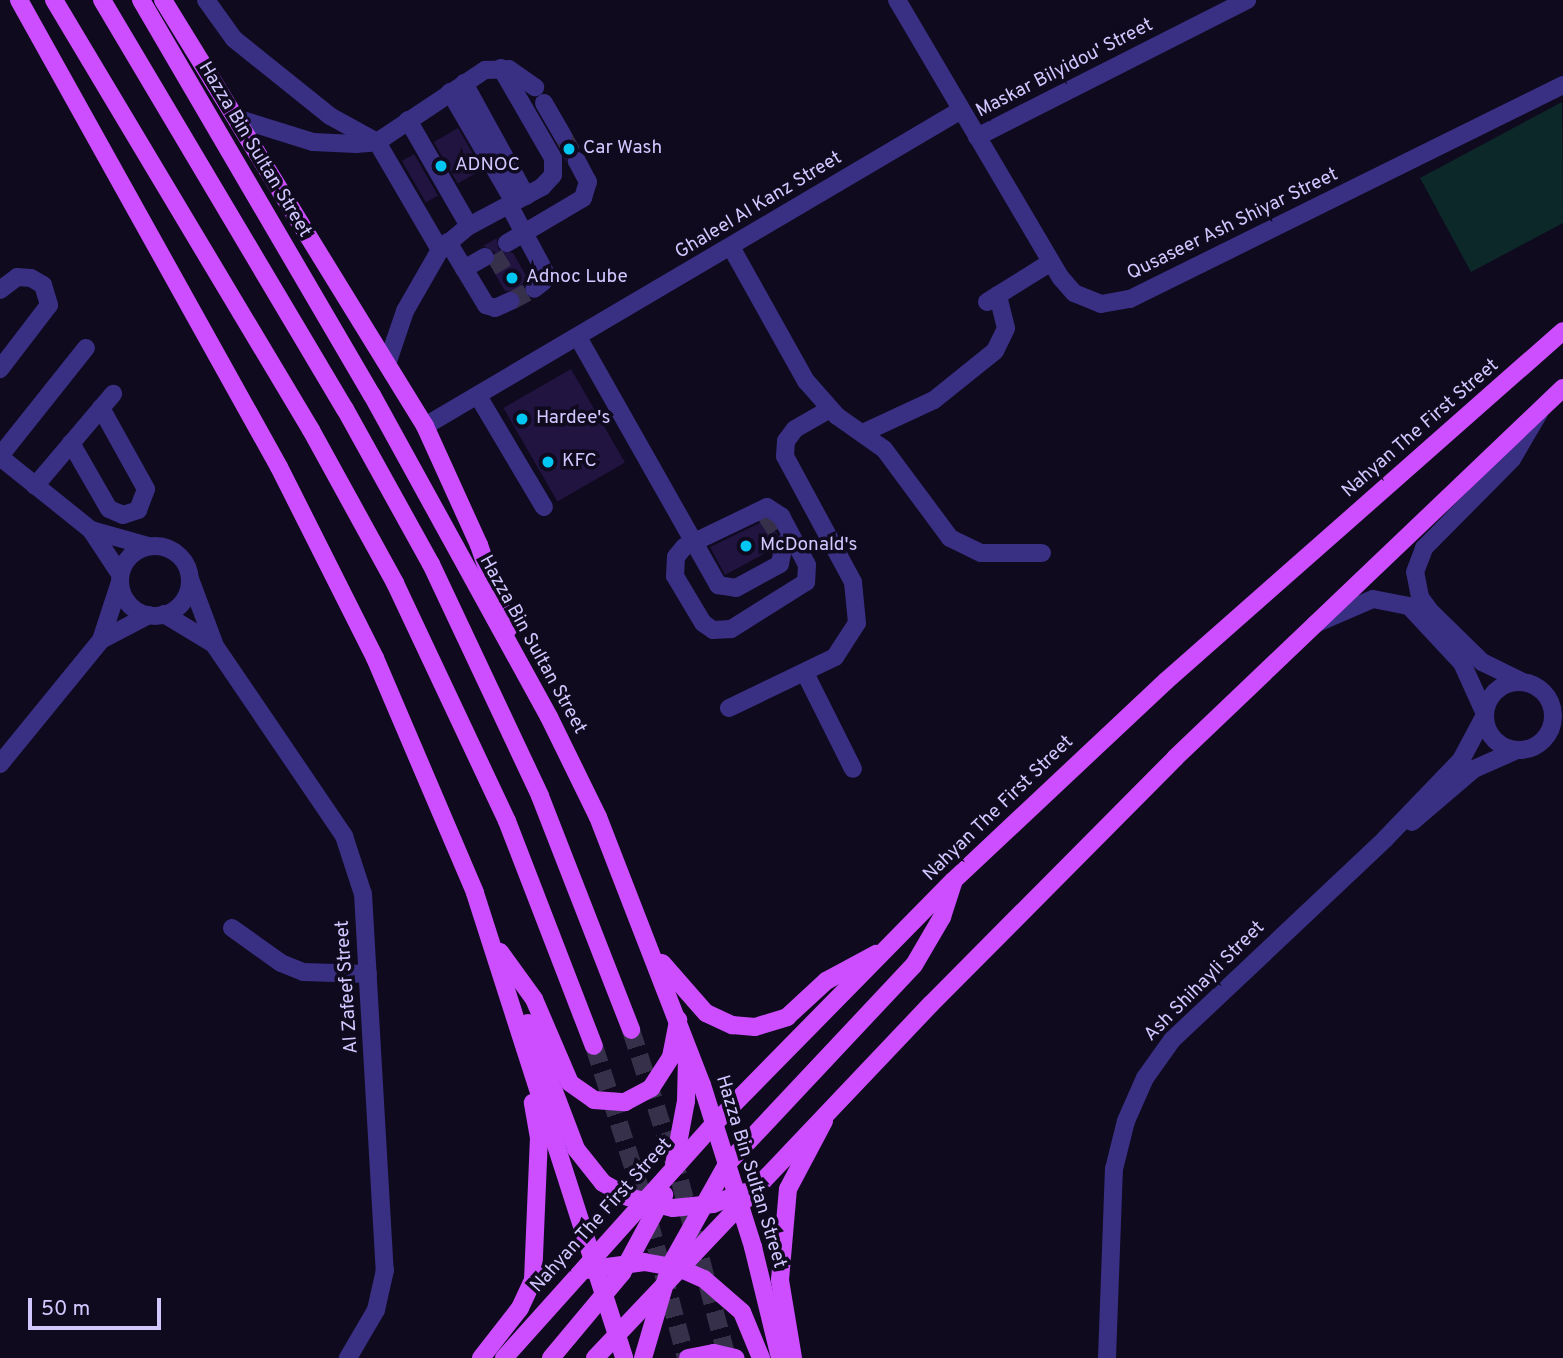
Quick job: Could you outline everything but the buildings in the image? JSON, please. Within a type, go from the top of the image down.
[{"type":"main road","points":[[19,0],[341,586],[451,832],[493,944],[590,1265],[604,1294],[624,1358]]},
{"type":"main road","points":[[54,0],[311,430],[395,583],[507,821],[594,1046]]},
{"type":"main road","points":[[102,0],[345,409],[431,564],[540,796],[631,1030]]},
{"type":"main road","name":"Hazza Bin Sultan Street","points":[[141,0],[341,340],[521,668],[598,817],[678,1018],[714,1124],[739,1200],[780,1358]]},
{"type":"main road","points":[[163,0],[388,361],[425,426],[479,545],[521,668]]},
{"type":"main road","name":"Nahyan The First Street","points":[[504,1358],[651,1204],[673,1168],[714,1124],[953,881],[1166,681],[1563,331]]},
{"type":"main road","points":[[595,1358],[739,1200],[755,1187],[1311,624],[1563,388]]},
{"type":"main road","points":[[643,1358],[671,1272],[700,1207],[727,1164],[914,965],[942,917],[953,881]]},
{"type":"main road","points":[[493,944],[534,999],[570,1083],[594,1100],[625,1102],[651,1088],[671,1057],[678,1018]]},
{"type":"main road","points":[[652,952],[706,1013],[732,1025],[755,1027],[787,1017],[833,976],[882,952]]},
{"type":"main road","points":[[507,987],[539,1045],[583,1161],[603,1183],[651,1204],[700,1207],[739,1200]]},
{"type":"main road","points":[[481,1358],[526,1299],[534,1271],[538,1126],[517,1053],[507,987]]},
{"type":"main road","points":[[673,1168],[686,1101],[686,1041]]},
{"type":"main road","points":[[793,1358],[780,1279],[788,1189],[817,1140],[826,1114]]},
{"type":"main road","points":[[551,1358],[629,1261],[651,1204]]},
{"type":"main road","points":[[590,1265],[629,1261],[715,1286],[734,1302],[749,1323],[761,1358]]},
{"type":"main road","points":[[688,1358],[714,1353],[735,1358]]},
{"type":"street","points":[[206,0],[234,39],[330,117],[377,142],[444,246],[467,274],[488,307],[511,301]]},
{"type":"street","name":"Qusaseer Ash Shiyar Street","points":[[897,0],[1067,286],[1082,298],[1121,303],[1563,85]]},
{"type":"street","name":"Maskar Bilyidou' Street","points":[[977,137],[1247,0]]},
{"type":"street","points":[[236,118],[313,142],[377,142],[485,70],[501,68],[523,75],[539,95],[563,136]]},
{"type":"street","points":[[388,361],[405,311],[444,246],[469,226],[547,184],[554,164],[501,68]]},
{"type":"street","points":[[457,88],[516,201],[527,239],[545,274],[534,289]]},
{"type":"street","name":"Ghaleel Al Kanz Street","points":[[425,426],[579,339],[961,110]]},
{"type":"street","points":[[408,120],[469,226]]},
{"type":"street","points":[[510,249],[583,198],[588,182],[578,161]]},
{"type":"street","points":[[731,247],[786,349],[830,409],[865,432],[884,449],[956,544],[981,553],[1042,553]]},
{"type":"street","points":[[467,274],[488,262]]},
{"type":"street","points":[[865,432],[934,400],[995,351],[1006,328],[992,299],[1051,262]]},
{"type":"street","points":[[0,290],[17,277],[31,278],[43,285],[49,304],[0,369]]},
{"type":"street","points":[[579,339],[718,584],[726,590],[780,564],[784,543]]},
{"type":"street","points":[[86,348],[0,457],[91,530],[120,578],[129,604],[157,615]]},
{"type":"street","points":[[35,486],[113,394]]},
{"type":"street","points":[[478,396],[544,507]]},
{"type":"street","points":[[71,443],[109,509],[123,515],[138,510],[146,489],[101,408]]},
{"type":"street","points":[[729,708],[805,673],[845,647],[859,609],[853,582],[785,456],[786,441],[794,429],[830,409]]},
{"type":"street","points":[[1311,624],[1373,599],[1409,606],[1462,663],[1494,740],[1517,750],[1542,741],[1553,718],[1545,693],[1482,662],[1430,611],[1420,597],[1415,572],[1424,548],[1512,459],[1541,409]]},
{"type":"street","points":[[767,507],[781,516],[807,565],[807,576],[798,590],[725,631],[713,630],[703,623],[675,576],[676,556],[696,541],[767,507]]},
{"type":"street","points":[[91,530],[149,546],[166,547],[180,556],[190,579],[182,602],[101,640]]},
{"type":"street","points":[[0,764],[101,640],[127,559],[149,546]]},
{"type":"street","name":"Al Zafeef Street","points":[[190,579],[215,646],[344,836],[363,894],[385,1270],[376,1310],[348,1358]]},
{"type":"street","name":"Al Zafeef Street","points":[[157,615],[191,627],[215,646]]},
{"type":"street","points":[[805,673],[853,769]]},
{"type":"street","points":[[1484,716],[1496,690],[1521,681]]},
{"type":"street","name":"Ash Shihayli Street","points":[[1107,1358],[1114,1169],[1126,1121],[1145,1078],[1172,1040],[1385,839],[1469,750],[1484,716]]},
{"type":"street","name":"Ash Shihayli Street","points":[[1385,839],[1474,769],[1517,750]]},
{"type":"street","points":[[232,928],[303,972],[368,974]]},
{"type":"green space","points":[[1562,102],[1563,223],[1471,272],[1420,178]]},
{"type":"tunnel","points":[[563,136],[577,161]]},
{"type":"tunnel","points":[[491,267],[513,254]]},
{"type":"tunnel","points":[[511,301],[534,289]]},
{"type":"tunnel","points":[[766,515],[784,543]]},
{"type":"tunnel","points":[[631,1030],[680,1181],[727,1358]]},
{"type":"tunnel","points":[[594,1046],[642,1195],[686,1358]]},
{"type":"place","name":"Car Wash","points":[[569,149]]},
{"type":"place","name":"ADNOC","points":[[441,166]]},
{"type":"place","name":"Adnoc Lube","points":[[512,278]]},
{"type":"place","name":"Hardee's","points":[[522,419]]},
{"type":"place","name":"KFC","points":[[548,462]]},
{"type":"place","name":"McDonald's","points":[[746,546]]}]
